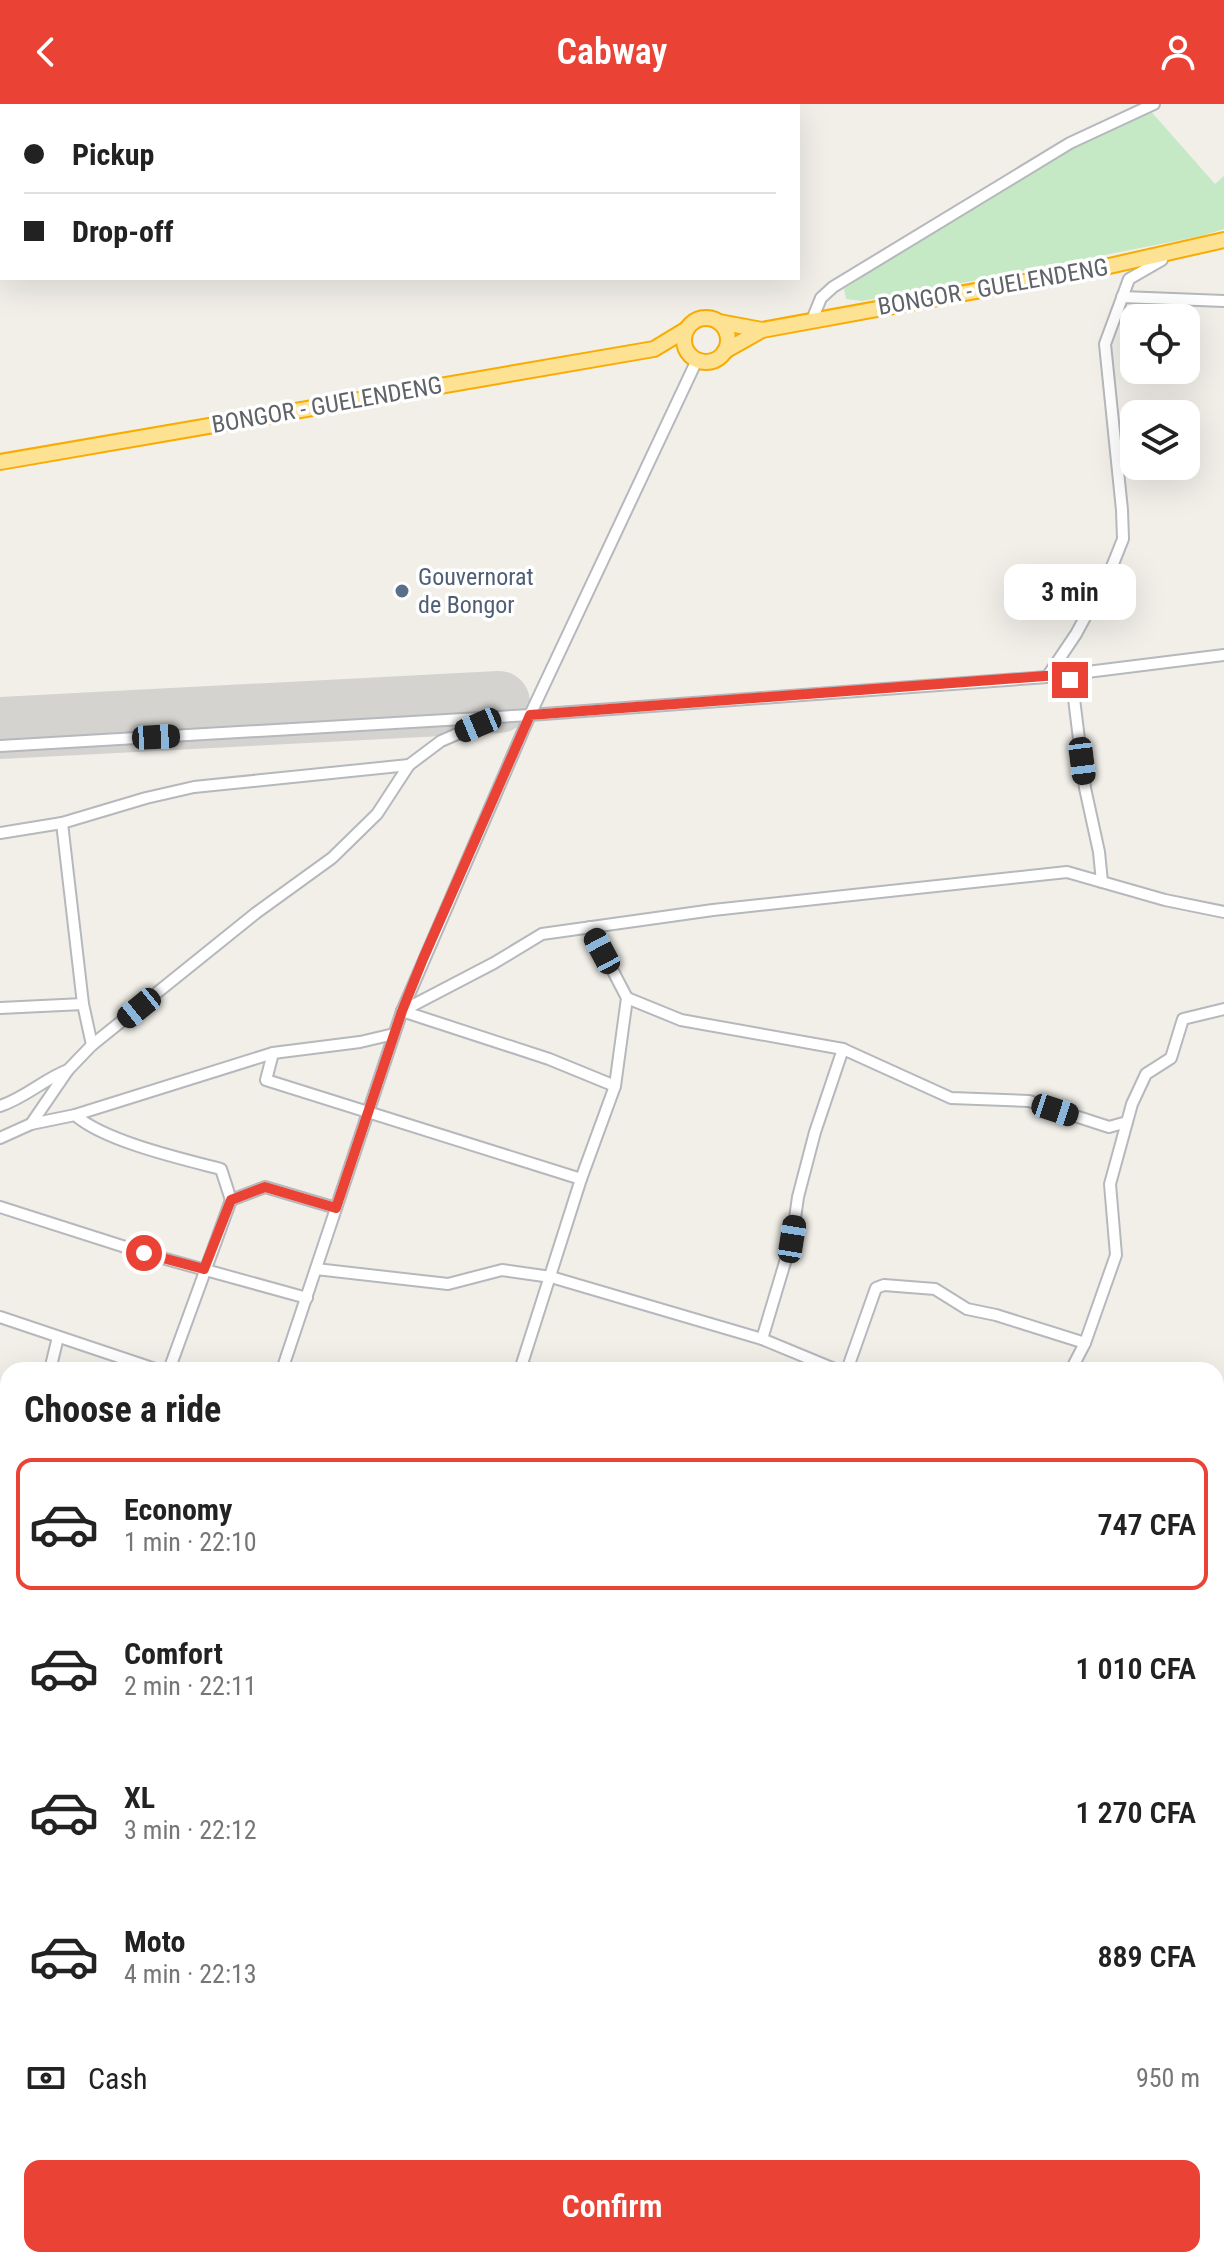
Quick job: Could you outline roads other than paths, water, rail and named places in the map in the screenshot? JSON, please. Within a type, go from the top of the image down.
[{"type":"highway","name":"BONGOR - GUELENDENG","points":[[725,351],[762,330],[1096,269],[1224,240]]},
{"type":"highway","points":[[704,319],[719,322],[728,335],[725,351],[713,361],[693,357],[685,339],[687,329],[694,322],[704,319]]},
{"type":"highway","name":"BONGOR - GUELENDENG","points":[[719,322],[762,330]]},
{"type":"highway","name":"BONGOR - GUELENDENG","points":[[654,349],[687,329]]},
{"type":"highway","name":"BONGOR - GUELENDENG","points":[[0,462],[654,349],[693,357]]},
{"type":"street","points":[[812,320],[821,298],[833,287],[1070,143],[1154,104]]},
{"type":"street","points":[[1047,677],[1076,634],[1111,569],[1123,539],[1105,344],[1129,279],[1154,263],[1202,246]]},
{"type":"street","points":[[1122,297],[1224,301]]},
{"type":"street","points":[[285,1362],[402,1011],[530,715],[693,357]]},
{"type":"street","points":[[0,746],[530,715],[1047,677],[1224,655]]},
{"type":"street","points":[[1071,674],[1085,788],[1102,882]]},
{"type":"street","points":[[31,1124],[68,1070],[92,1045],[256,913],[332,858],[377,814],[409,765],[441,741],[478,725],[530,715]]},
{"type":"street","points":[[0,833],[62,823],[194,787],[409,765]]},
{"type":"street","points":[[62,823],[83,1004],[92,1045]]},
{"type":"street","points":[[402,1011],[542,934],[713,910],[1067,872],[1165,900],[1224,912]]},
{"type":"street","points":[[523,1362],[581,1179],[615,1086],[627,998],[590,927]]},
{"type":"street","points":[[627,998],[681,1020],[843,1049],[951,1098],[1029,1101],[1109,1127],[1127,1122]]},
{"type":"street","points":[[0,1008],[83,1004]]},
{"type":"street","points":[[1075,1362],[1085,1343],[1116,1255],[1110,1184],[1132,1104],[1146,1074],[1171,1058],[1183,1019],[1224,1009]]},
{"type":"street","points":[[402,1011],[549,1059],[615,1086]]},
{"type":"street","points":[[0,1138],[31,1124],[75,1115],[273,1053],[360,1042],[394,1034]]},
{"type":"street","points":[[762,1339],[792,1239],[798,1197],[815,1132],[843,1049]]},
{"type":"street","points":[[273,1053],[266,1080],[581,1179]]},
{"type":"street","points":[[0,1106],[68,1070]]},
{"type":"street","points":[[75,1115],[85,1124],[156,1152],[221,1169],[231,1200],[172,1362]]},
{"type":"street","points":[[231,1200],[265,1187],[336,1208]]},
{"type":"street","points":[[0,1207],[144,1253],[307,1298]]},
{"type":"street","points":[[316,1269],[448,1284],[502,1270],[551,1277],[762,1339],[818,1362]]},
{"type":"street","points":[[850,1362],[876,1288],[884,1285],[935,1289],[967,1309],[1085,1343]]},
{"type":"street","points":[[0,1317],[134,1362]]},
{"type":"street","points":[[52,1362],[58,1337]]},
{"type":"place","name":"Gouvernorat de Bongor","points":[[402,591]]}]
